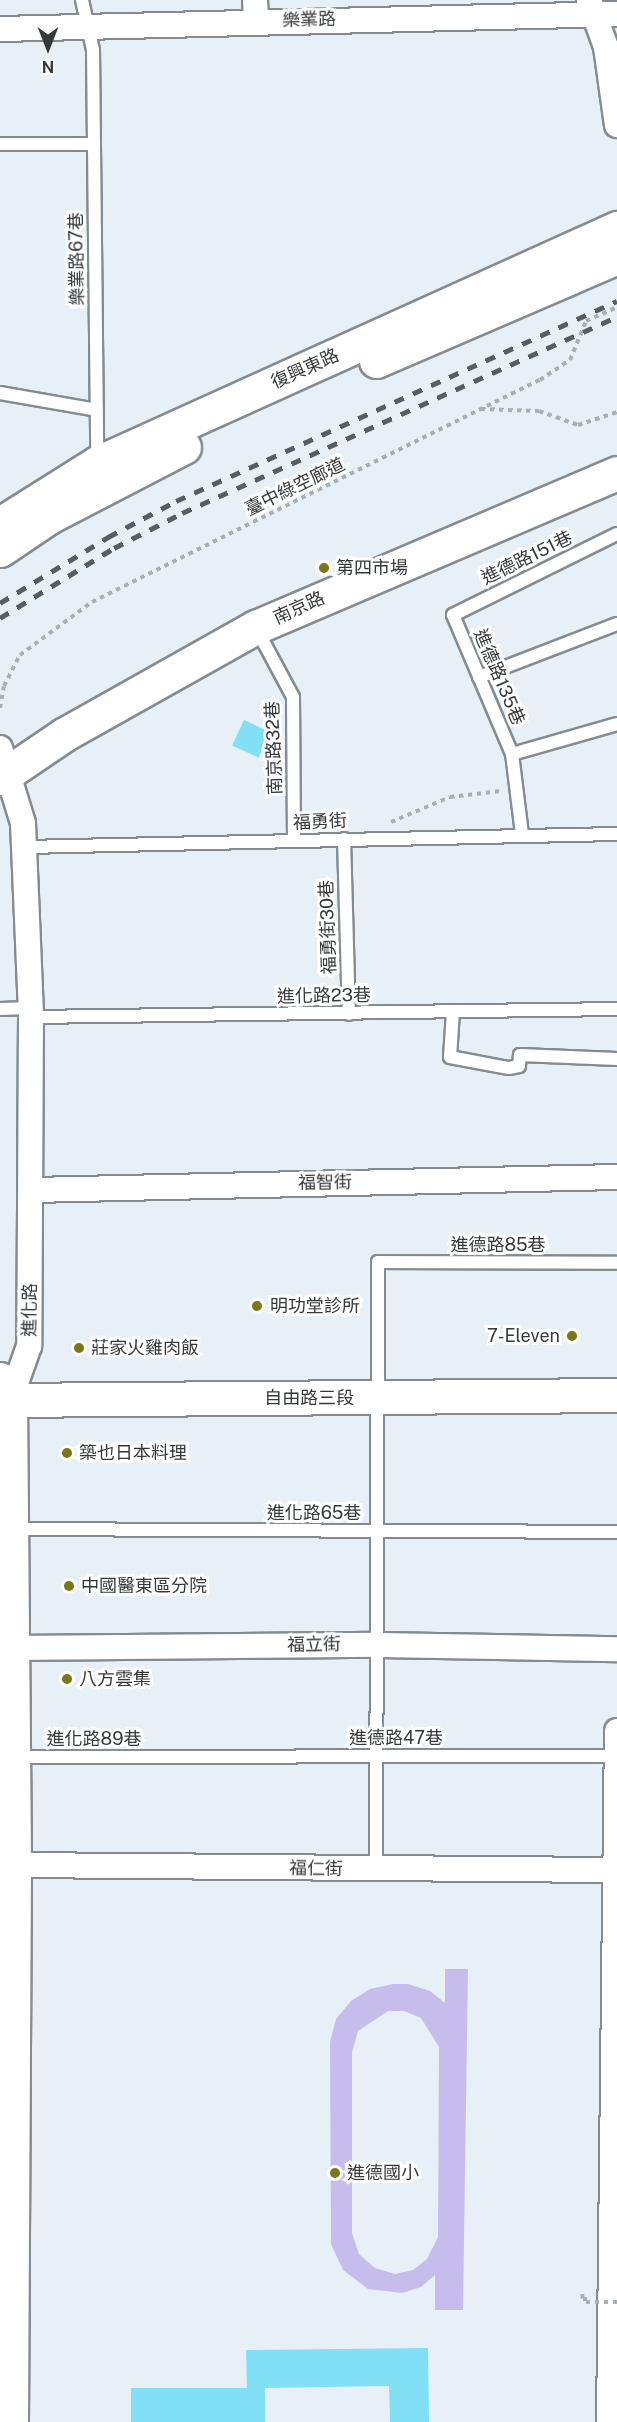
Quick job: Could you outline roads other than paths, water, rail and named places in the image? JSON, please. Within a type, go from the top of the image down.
[{"type":"street","name":"樂業路","points":[[0,29],[89,28],[255,11],[590,6],[617,14]]},
{"type":"street","points":[[590,6],[606,47],[617,125]]},
{"type":"street","name":"復興東路","points":[[0,524],[617,228]]},
{"type":"street","name":"復興東路","points":[[0,550],[49,517],[100,476],[249,418],[617,257]]},
{"type":"street","name":"南京路","points":[[3,766],[256,627],[617,473]]},
{"type":"street","name":"進化路","points":[[3,766],[25,848],[31,1013],[32,1190],[29,1346],[3,1393],[11,1529],[15,1865],[6,2070],[11,2422]]},
{"type":"street","name":"福智街","points":[[32,1190],[617,1177]]},
{"type":"street","name":"自由路三段","points":[[3,1393],[378,1397],[617,1395]]},
{"type":"street","name":"福立街","points":[[12,1648],[379,1645],[617,1649]]},
{"type":"street","points":[[609,2422],[615,2309],[617,1731]]},
{"type":"street","name":"福仁街","points":[[15,1865],[376,1870],[617,1870]]},
{"type":"lane","name":"樂業路67巷","points":[[82,0],[89,28],[94,144],[97,410],[100,476]]},
{"type":"lane","points":[[0,144],[94,144]]},
{"type":"lane","points":[[0,393],[97,410]]},
{"type":"lane","name":"進德路151巷","points":[[453,615],[617,534]]},
{"type":"lane","name":"進德路135巷","points":[[453,615],[512,754],[522,834]]},
{"type":"lane","points":[[479,676],[617,624]]},
{"type":"lane","name":"南京路32巷","points":[[256,627],[293,697],[294,841]]},
{"type":"lane","name":"進德路135巷","points":[[512,754],[617,724]]},
{"type":"lane","name":"福勇街","points":[[25,848],[522,834],[617,834]]},
{"type":"lane","name":"福勇街30巷","points":[[344,839],[349,1014]]},
{"type":"lane","name":"進化路23巷","points":[[0,1009],[31,1013],[349,1014],[617,1009]]},
{"type":"lane","points":[[453,1011],[450,1057],[509,1068],[519,1066],[520,1055],[617,1059]]},
{"type":"lane","name":"進德路85巷","points":[[378,1397],[378,1262],[617,1263]]},
{"type":"lane","points":[[376,1870],[379,1645],[378,1397]]},
{"type":"lane","name":"進化路65巷","points":[[11,1529],[617,1532]]},
{"type":"lane","name":"進德路47巷","points":[[175,1757],[617,1756]]},
{"type":"lane","name":"進化路89巷","points":[[13,1757],[175,1757]]},
{"type":"railway","points":[[0,603],[108,537],[176,501],[617,301]]},
{"type":"railway","points":[[0,618],[114,548],[182,513],[617,317]]},
{"type":"place","name":"第四市場","points":[[324,568]]},
{"type":"place","name":"明功堂診所","points":[[257,1306]]},
{"type":"place","name":"7-Eleven","points":[[572,1336]]},
{"type":"place","name":"莊家火雞肉飯","points":[[79,1348]]},
{"type":"place","name":"築也日本料理","points":[[67,1453]]},
{"type":"place","name":"中國醫東區分院","points":[[69,1586]]},
{"type":"place","name":"八方雲集","points":[[67,1679]]},
{"type":"place","name":"進德國小","points":[[335,2173]]}]
